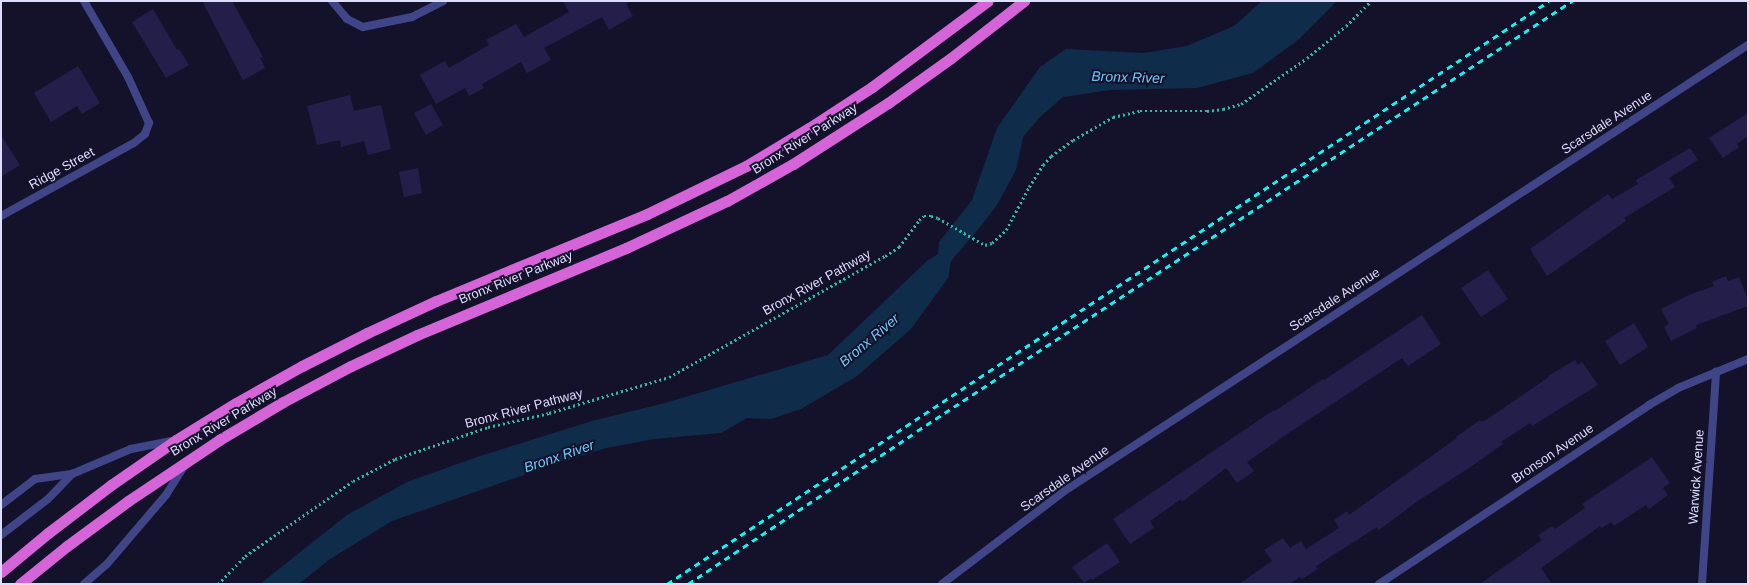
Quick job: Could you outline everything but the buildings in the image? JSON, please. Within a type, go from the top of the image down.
[{"type":"highway","name":"Bronx River Parkway","points":[[1,572],[80,508],[176,440],[281,377],[367,333],[456,293],[640,217],[746,166],[810,128],[872,87],[988,1]]},
{"type":"highway","name":"Bronx River Parkway","points":[[20,584],[96,523],[189,459],[282,402],[351,366],[458,317],[660,233],[762,182],[826,144],[888,103],[957,54],[1024,1]]},
{"type":"street","name":"Ridge Street","points":[[1,216],[134,143],[145,134],[149,123],[128,77],[84,1]]},
{"type":"street","points":[[332,1],[347,19],[363,27],[412,17],[443,1]]},
{"type":"street","name":"Scarsdale Avenue","points":[[942,584],[1063,492],[1748,45]]},
{"type":"street","name":"Bronson Avenue","points":[[1379,584],[1649,405],[1678,388],[1748,359]]},
{"type":"street","name":"Warwick Avenue","points":[[1702,584],[1716,371]]},
{"type":"street","points":[[1,504],[35,479],[72,474],[131,449],[176,440]]},
{"type":"street","points":[[84,584],[107,564],[161,500],[189,459]]},
{"type":"street","points":[[1,535],[48,499],[72,474]]},
{"type":"path","name":"Bronx River Pathway","points":[[218,584],[245,556],[317,505],[353,481],[395,459],[508,421],[549,412],[669,377],[885,256],[899,247],[919,220],[924,216],[938,218],[985,245],[992,243],[1006,230],[1028,187],[1042,165],[1051,156],[1073,140],[1114,118],[1140,111],[1223,109],[1241,104],[1307,58],[1346,26],[1371,1]]},
{"type":"water","name":"Bronx River","points":[[1262,1],[1337,1],[1298,40],[1253,73],[1197,88],[1110,90],[1063,97],[1040,117],[1023,137],[1016,170],[997,205],[951,261],[948,278],[911,329],[857,376],[801,409],[771,419],[747,418],[721,433],[654,439],[606,448],[544,468],[392,521],[330,559],[299,584],[260,584],[347,515],[407,482],[477,457],[592,421],[665,403],[828,355],[927,261],[938,254],[939,242],[972,200],[997,128],[1040,67],[1066,49],[1143,53],[1187,46],[1234,26]]},
{"type":"railway","points":[[667,584],[1549,1]]},
{"type":"railway","points":[[688,584],[917,431],[1572,1]]}]
